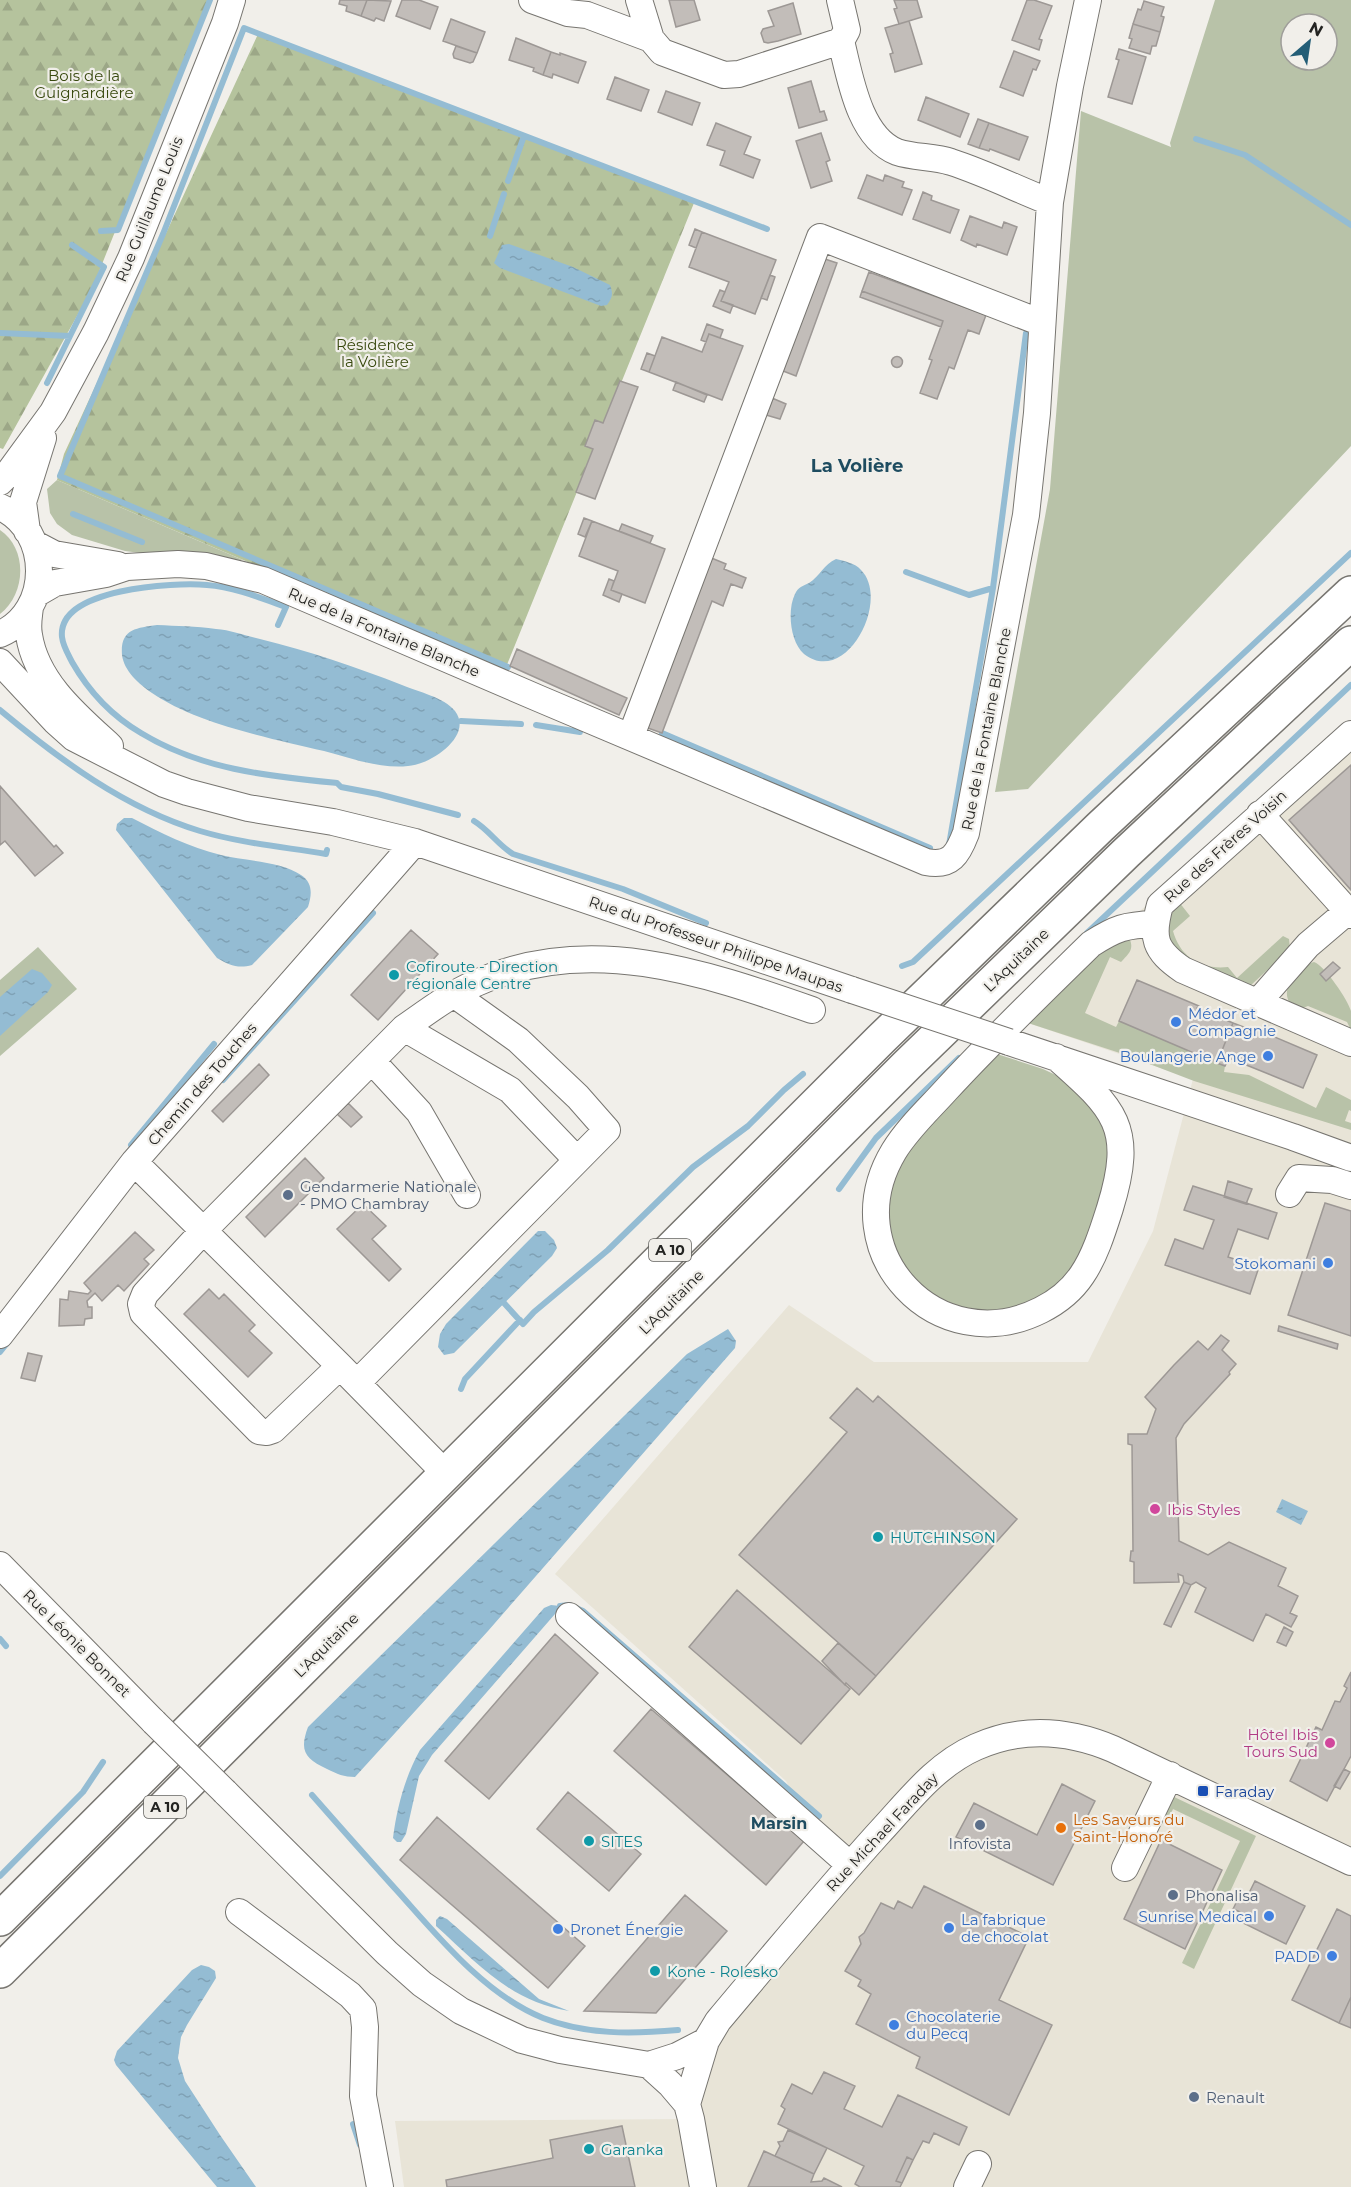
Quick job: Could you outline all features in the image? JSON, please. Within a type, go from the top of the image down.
[{"type":"highway","name":"A 10","points":[[0,1919],[982,941],[1210,723],[1351,593]]},
{"type":"highway","name":"L'Aquitaine","points":[[0,1971],[907,1065],[1117,862],[1351,643]]},
{"type":"street","name":"Rue Guillaume Louis","points":[[0,482],[53,412],[96,332],[131,258],[225,23],[232,0]]},
{"type":"street","points":[[532,0],[568,13],[587,15],[651,39]]},
{"type":"street","points":[[639,0],[651,39],[662,51],[731,76],[841,41],[847,30],[840,0]]},
{"type":"street","name":"Rue de la Fontaine Blanche","points":[[33,600],[55,583],[106,574],[127,567],[178,564],[206,566],[262,579],[926,862],[938,864],[950,859],[960,849],[966,833],[1026,515],[1037,413],[1050,202],[1088,0]]},
{"type":"street","points":[[841,41],[864,122],[882,143],[895,151],[952,162],[1050,202]]},
{"type":"street","points":[[632,736],[820,237],[1042,323]]},
{"type":"street","name":"Rue Guillaume Louis","points":[[33,600],[40,578],[39,560],[23,502],[53,412]]},
{"type":"street","points":[[0,507],[17,519],[31,537]]},
{"type":"street","name":"Rue de la Fontaine Blanche","points":[[31,537],[54,554],[127,567]]},
{"type":"street","points":[[0,634],[20,621],[33,600]]},
{"type":"street","name":"Rue du Professeur Philippe Maupas","points":[[33,600],[29,634],[33,651],[45,676],[69,707],[135,768]]},
{"type":"street","name":"Rue du Professeur Philippe Maupas","points":[[0,662],[74,738],[164,784],[213,801],[333,822],[415,842],[1351,1158]]},
{"type":"street","name":"Rue des Frères Voisin","points":[[1155,924],[1160,905],[1351,734]]},
{"type":"street","points":[[1257,1003],[1308,945],[1349,913],[1260,814]]},
{"type":"street","name":"Chemin des Touches","points":[[0,1335],[134,1162],[415,842]]},
{"type":"street","points":[[1056,1057],[1104,1102],[1118,1130],[1121,1148],[1117,1186],[1090,1262],[1082,1276],[1061,1297],[1031,1315],[1010,1321],[975,1322],[943,1314],[926,1306],[911,1295],[887,1264],[880,1247],[876,1210],[885,1169],[906,1134],[975,1058],[1091,944],[1111,931],[1128,925],[1155,924],[1154,936],[1160,949],[1170,962],[1183,970],[1351,1043]]},
{"type":"street","points":[[455,995],[518,1040],[578,1097],[607,1130],[349,1374],[273,1430],[259,1431],[143,1313],[141,1305],[145,1294],[204,1230],[404,1028],[436,1005],[474,984],[513,969],[560,960],[608,959],[662,964],[755,990],[812,1010]]},
{"type":"street","points":[[404,1028],[510,1090],[577,1160]]},
{"type":"street","points":[[372,1061],[419,1112],[467,1196]]},
{"type":"street","name":"Rue du Professeur Philippe Maupas","points":[[1293,1137],[1351,1147]]},
{"type":"street","points":[[134,1162],[349,1374],[446,1474]]},
{"type":"street","points":[[1289,1194],[1299,1178],[1332,1180],[1351,1186]]},
{"type":"street","name":"Rue Léonie Bonnet","points":[[0,1565],[154,1722],[387,1953],[422,1984],[461,2011],[522,2040],[560,2050],[649,2065]]},
{"type":"street","points":[[569,1616],[850,1865]]},
{"type":"street","name":"Rue Michael Faraday","points":[[703,2187],[687,2104],[706,2041],[718,2021],[850,1865],[938,1770],[975,1747],[1006,1736],[1046,1732],[1088,1739],[1170,1775],[1351,1862]]},
{"type":"street","points":[[1125,1868],[1170,1775]]},
{"type":"street","points":[[239,1912],[350,1995],[363,2009],[365,2027],[363,2096],[380,2187]]},
{"type":"street","points":[[649,2065],[677,2056],[706,2041]]},
{"type":"street","points":[[649,2065],[687,2104]]},
{"type":"shaded area","points":[[1351,720],[1351,2187],[404,2187],[395,2121],[691,2119],[706,2041],[837,1879],[786,1781],[555,1574],[789,1305],[874,1362],[1088,1362],[1153,1231],[1193,1079],[1028,1023],[1055,988]]},
{"type":"green space","name":"Bois de la Guignardière","points":[[0,0],[208,0],[92,289],[3,449],[0,448]]},
{"type":"green space","points":[[1215,0],[1351,0],[1351,446],[1028,789],[995,792],[1050,489],[1081,111],[1171,147],[1170,143]]},
{"type":"green space","name":"Résidence la Volière","points":[[259,32],[694,203],[504,672],[57,480],[64,454]]},
{"type":"green space","points":[[57,480],[243,560],[125,551],[72,535],[57,524],[50,513],[47,489]]},
{"type":"green space","points":[[0,530],[15,548],[20,572],[15,595],[0,614]]},
{"type":"green space","points":[[1179,902],[1190,916],[1173,931],[1176,940],[1186,955],[1201,964],[1228,967],[1237,978],[1283,936],[1289,939],[1290,949],[1250,986],[1218,975],[1186,959],[1175,948],[1169,935],[1169,920]]},
{"type":"green space","points":[[1125,937],[1130,940],[1130,952],[1121,962],[1110,957],[1085,1013],[1116,1027],[1119,1021],[1225,1066],[1224,1072],[1249,1075],[1316,1108],[1326,1087],[1351,1100],[1351,1111],[1349,1110],[1345,1121],[1351,1123],[1351,1130],[1194,1081],[1126,1055],[1028,1023],[1107,940]]},
{"type":"green space","points":[[38,947],[77,989],[0,1056],[0,980]]},
{"type":"green space","points":[[1314,962],[1330,976],[1346,999],[1351,1011],[1351,1030],[1347,1022],[1308,1006],[1297,1010],[1289,1001],[1288,987],[1294,977]]},
{"type":"green space","points":[[997,1054],[1043,1069],[1075,1084],[1093,1104],[1111,1143],[1108,1181],[1081,1257],[1054,1291],[1022,1308],[977,1313],[923,1292],[889,1242],[887,1195],[912,1139]]},
{"type":"green space","points":[[1170,1795],[1256,1836],[1194,1969],[1182,1963],[1240,1841],[1173,1809],[1166,1825],[1158,1821]]},
{"type":"water","points":[[509,244],[573,267],[610,285],[612,293],[610,300],[607,305],[601,306],[500,268],[494,263],[502,245]]},
{"type":"water","points":[[836,559],[853,564],[861,570],[869,584],[871,600],[860,636],[848,650],[835,659],[820,661],[804,654],[799,649],[791,626],[791,608],[798,590]]},
{"type":"water","points":[[157,625],[227,631],[350,666],[444,702],[455,711],[459,720],[459,730],[447,748],[438,755],[417,764],[397,767],[365,762],[212,722],[170,704],[152,693],[129,672],[122,655],[124,640],[131,631]]},
{"type":"water","points":[[124,818],[132,818],[175,839],[209,852],[293,870],[305,878],[310,885],[308,907],[252,965],[234,966],[226,963],[217,958],[116,830],[117,824]]},
{"type":"water","points":[[32,969],[42,973],[52,985],[48,992],[0,1036],[0,997]]},
{"type":"water","points":[[538,1231],[545,1231],[554,1240],[557,1248],[552,1256],[454,1353],[444,1355],[438,1347],[440,1334],[446,1324]]},
{"type":"water","points":[[728,1329],[736,1341],[735,1348],[488,1631],[355,1777],[344,1776],[313,1762],[304,1748],[308,1727],[687,1354]]},
{"type":"water","points":[[1282,1499],[1308,1511],[1301,1525],[1276,1512]]},
{"type":"water","points":[[551,1605],[560,1606],[432,1755],[419,1776],[406,1834],[401,1842],[397,1842],[393,1838],[399,1804],[420,1750],[544,1608]]},
{"type":"water","points":[[440,1916],[447,1919],[539,1999],[569,2011],[530,1999],[496,1979],[436,1926],[436,1920]]},
{"type":"water","points":[[201,1965],[215,1971],[216,1978],[181,2037],[178,2058],[185,2081],[256,2187],[217,2187],[114,2060],[117,2051],[192,1970]]},
{"type":"building","points":[[340,0],[367,0],[361,16],[346,11],[347,6],[339,4]]},
{"type":"building","points":[[367,0],[391,1],[384,21],[376,18],[374,21],[361,16]]},
{"type":"building","points":[[402,0],[419,0],[438,7],[430,29],[396,16]]},
{"type":"building","points":[[669,0],[694,0],[700,20],[676,27]]},
{"type":"building","points":[[894,0],[917,0],[922,17],[899,24],[894,9],[897,8]]},
{"type":"building","points":[[1027,0],[1052,6],[1039,39],[1042,40],[1039,50],[1012,40]]},
{"type":"building","points":[[1144,1],[1164,7],[1160,32],[1133,24],[1138,9],[1141,10]]},
{"type":"building","points":[[793,3],[801,34],[778,41],[764,42],[761,33],[763,29],[774,26],[768,11]]},
{"type":"building","points":[[451,19],[485,32],[477,53],[443,41]]},
{"type":"building","points":[[909,21],[922,64],[895,72],[890,54],[893,53],[885,28]]},
{"type":"building","points":[[1133,24],[1160,32],[1156,46],[1152,46],[1150,54],[1129,48]]},
{"type":"building","points":[[516,38],[551,52],[543,75],[533,71],[534,68],[509,60]]},
{"type":"building","points":[[456,46],[477,53],[473,62],[454,58]]},
{"type":"building","points":[[1119,49],[1146,57],[1132,104],[1108,97],[1119,60],[1116,59]]},
{"type":"building","points":[[1014,51],[1040,61],[1036,70],[1033,69],[1023,96],[1000,87]]},
{"type":"building","points":[[551,52],[586,62],[578,83],[553,74],[552,78],[543,75]]},
{"type":"building","points":[[615,77],[649,90],[641,111],[607,99]]},
{"type":"building","points":[[811,81],[820,112],[824,111],[827,120],[799,128],[788,88]]},
{"type":"building","points":[[666,91],[700,103],[692,125],[658,112]]},
{"type":"building","points":[[926,97],[969,114],[960,137],[918,120]]},
{"type":"building","points":[[978,119],[989,123],[979,148],[968,144]]},
{"type":"building","points":[[716,123],[751,137],[744,154],[760,160],[753,178],[720,165],[725,151],[707,145]]},
{"type":"building","points":[[989,123],[1028,137],[1019,160],[990,149],[989,151],[979,148]]},
{"type":"building","points":[[821,133],[830,160],[826,162],[832,181],[811,188],[796,141]]},
{"type":"building","points":[[867,175],[883,181],[885,175],[904,182],[902,187],[912,190],[902,215],[858,198]]},
{"type":"building","points":[[923,192],[932,196],[931,200],[959,210],[950,233],[913,219]]},
{"type":"building","points":[[970,216],[1002,228],[1004,222],[1017,227],[1007,255],[977,244],[976,247],[961,240]]},
{"type":"building","points":[[695,229],[702,232],[696,248],[689,245]]},
{"type":"building","points":[[702,232],[776,260],[755,314],[721,301],[729,282],[689,267]]},
{"type":"building","points":[[819,257],[837,263],[796,376],[778,369]]},
{"type":"building","points":[[869,272],[986,315],[979,334],[968,330],[954,369],[949,367],[937,399],[920,393],[943,321],[862,291]]},
{"type":"building","points":[[770,275],[775,277],[767,300],[761,298]]},
{"type":"building","points":[[720,290],[725,292],[721,301],[733,305],[730,313],[713,306]]},
{"type":"building","points":[[862,291],[943,321],[941,327],[860,297]]},
{"type":"building","points":[[707,324],[723,330],[720,338],[709,334],[706,342],[701,340]]},
{"type":"building","points":[[709,334],[743,346],[722,400],[649,372],[662,337],[702,352]]},
{"type":"building","points":[[647,353],[655,356],[649,372],[641,369]]},
{"type":"building","points":[[897,356],[903,362],[897,368],[891,362]]},
{"type":"building","points":[[620,381],[638,387],[595,499],[576,492],[593,449],[585,446],[595,420],[603,423]]},
{"type":"building","points":[[676,382],[707,395],[704,402],[673,390]]},
{"type":"building","points":[[772,398],[786,404],[780,419],[766,415]]},
{"type":"building","points":[[584,518],[592,521],[585,537],[578,534]]},
{"type":"building","points":[[592,521],[665,549],[645,603],[611,590],[618,571],[579,556]]},
{"type":"building","points":[[622,524],[653,536],[650,543],[619,531]]},
{"type":"building","points":[[709,557],[726,564],[724,569],[746,578],[742,588],[731,584],[723,606],[712,601],[662,733],[645,727]]},
{"type":"building","points":[[609,579],[614,581],[611,590],[622,594],[619,602],[603,595]]},
{"type":"building","points":[[517,649],[627,698],[619,715],[510,666]]},
{"type":"building","points":[[1351,765],[1351,890],[1289,820]]},
{"type":"building","points":[[0,786],[54,847],[56,845],[63,853],[35,876],[5,841],[0,845]]},
{"type":"building","name":"Cofiroute - Direction régionale Centre","points":[[411,930],[438,954],[378,1020],[351,995]]},
{"type":"building","points":[[1333,962],[1340,968],[1326,981],[1320,974]]},
{"type":"building","name":"Médor et Compagnie","points":[[1137,980],[1233,1023],[1217,1063],[1119,1021]]},
{"type":"building","name":"Boulangerie Ange","points":[[1233,1023],[1254,1031],[1256,1029],[1317,1055],[1303,1088],[1229,1058],[1225,1066],[1217,1063]]},
{"type":"building","points":[[259,1064],[269,1075],[223,1122],[212,1111]]},
{"type":"building","points":[[348,1103],[362,1117],[351,1127],[337,1114]]},
{"type":"building","name":"Gendarmerie Nationale - PMO Chambray","points":[[305,1158],[324,1178],[265,1237],[246,1217]]},
{"type":"building","points":[[1228,1181],[1252,1189],[1246,1204],[1224,1197]]},
{"type":"building","points":[[1193,1186],[1277,1213],[1268,1239],[1238,1229],[1228,1257],[1259,1267],[1250,1294],[1165,1265],[1175,1239],[1203,1249],[1214,1220],[1184,1210]]},
{"type":"building","name":"Stokomani","points":[[1325,1203],[1351,1211],[1351,1336],[1288,1315]]},
{"type":"building","points":[[363,1204],[386,1226],[372,1239],[401,1269],[389,1281],[337,1229]]},
{"type":"building","points":[[135,1232],[154,1250],[144,1259],[149,1264],[124,1291],[118,1285],[102,1301],[95,1293],[87,1301],[88,1307],[92,1307],[92,1318],[85,1319],[84,1325],[59,1326],[60,1299],[68,1300],[69,1291],[88,1294],[91,1291],[84,1283]]},
{"type":"building","points":[[209,1289],[219,1299],[224,1294],[255,1325],[249,1331],[272,1353],[248,1377],[184,1314]]},
{"type":"building","points":[[1279,1326],[1338,1344],[1337,1349],[1278,1331]]},
{"type":"building","name":"Ibis Styles","points":[[1221,1335],[1229,1341],[1222,1350],[1236,1364],[1229,1372],[1230,1374],[1184,1424],[1176,1438],[1179,1541],[1208,1555],[1229,1542],[1286,1568],[1278,1586],[1298,1596],[1290,1613],[1297,1616],[1291,1627],[1266,1614],[1253,1641],[1195,1612],[1206,1588],[1196,1582],[1191,1585],[1184,1582],[1183,1576],[1178,1574],[1179,1582],[1134,1583],[1134,1562],[1130,1561],[1131,1551],[1133,1551],[1132,1445],[1128,1444],[1128,1434],[1147,1434],[1156,1409],[1145,1397],[1198,1341],[1208,1350]]},
{"type":"building","points":[[28,1353],[42,1356],[35,1381],[21,1378]]},
{"type":"building","name":"HUTCHINSON","points":[[857,1388],[873,1402],[878,1396],[1017,1519],[876,1676],[739,1555],[847,1432],[830,1418]]},
{"type":"building","points":[[1184,1582],[1191,1585],[1171,1627],[1164,1624]]},
{"type":"building","points":[[737,1590],[850,1689],[801,1744],[689,1647]]},
{"type":"building","points":[[1284,1627],[1293,1632],[1286,1646],[1277,1642]]},
{"type":"building","points":[[555,1634],[598,1673],[489,1799],[445,1761]]},
{"type":"building","points":[[838,1643],[876,1676],[859,1695],[846,1683],[845,1685],[822,1661]]},
{"type":"building","name":"Hôtel Ibis Tours Sud","points":[[1351,1672],[1351,1756],[1327,1801],[1290,1781],[1316,1727],[1322,1730],[1335,1701],[1340,1702]]},
{"type":"building","points":[[651,1709],[804,1841],[766,1885],[614,1751]]},
{"type":"building","points":[[1344,1769],[1350,1772],[1340,1789],[1334,1786]]},
{"type":"building","points":[[1062,1784],[1095,1801],[1053,1885],[956,1837],[974,1803],[1037,1835]]},
{"type":"building","name":"SITES","points":[[568,1792],[641,1854],[609,1891],[537,1829]]},
{"type":"building","points":[[437,1817],[585,1946],[548,1988],[400,1860]]},
{"type":"building","name":"Phonalisa","points":[[1161,1840],[1222,1870],[1185,1949],[1124,1919]]},
{"type":"building","name":"Sunrise Medical","points":[[1255,1881],[1305,1906],[1286,1944],[1237,1920],[1240,1912],[1233,1909],[1241,1893],[1247,1897]]},
{"type":"building","points":[[924,1886],[1029,1937],[999,2000],[1052,2025],[1009,2115],[916,2068],[920,2057],[856,2024],[871,1994],[858,1986],[861,1980],[845,1971],[861,1944],[859,1937],[864,1933],[881,1903],[894,1909],[898,1901],[912,1908]]},
{"type":"building","name":"Kone - Rolesko","points":[[685,1895],[727,1931],[656,2013],[584,2011]]},
{"type":"building","name":"PADD","points":[[1337,1909],[1351,1916],[1351,1997],[1339,2023],[1292,2000]]},
{"type":"building","points":[[1351,1997],[1351,2028],[1339,2023]]},
{"type":"building","points":[[824,2072],[855,2086],[844,2109],[882,2127],[898,2095],[967,2127],[959,2145],[934,2133],[929,2143],[923,2141],[913,2160],[907,2157],[896,2181],[902,2183],[900,2187],[860,2187],[855,2184],[864,2166],[778,2124],[785,2109],[781,2106],[792,2084],[812,2094]]},
{"type":"building","name":"Garanka","points":[[622,2126],[635,2187],[447,2187],[446,2180],[553,2158],[550,2140]]},
{"type":"building","points":[[788,2130],[827,2148],[814,2174],[775,2156],[780,2146],[778,2142],[783,2141]]},
{"type":"building","points":[[764,2151],[814,2174],[811,2182],[822,2181],[824,2178],[842,2187],[748,2187]]},
{"type":"building","points":[[907,2157],[913,2160],[902,2183],[896,2181]]},
{"type":"waterway","points":[[101,231],[118,230],[210,0]]},
{"type":"waterway","points":[[508,667],[60,476],[163,234],[244,28],[767,229]]},
{"type":"waterway","points":[[508,181],[524,136]]},
{"type":"waterway","points":[[1196,139],[1245,155],[1351,225]]},
{"type":"waterway","points":[[490,236],[504,194]]},
{"type":"waterway","points":[[0,333],[70,336],[104,267],[72,245]]},
{"type":"waterway","points":[[993,588],[1026,333]]},
{"type":"waterway","points":[[47,383],[70,336]]},
{"type":"waterway","points":[[73,514],[142,542]]},
{"type":"waterway","points":[[902,966],[913,962],[1351,553]]},
{"type":"waterway","points":[[906,572],[969,595],[993,588],[949,845]]},
{"type":"waterway","points":[[278,625],[286,607],[227,588],[191,584],[170,585],[146,587],[97,598],[78,608],[65,621],[62,637],[63,644],[78,672],[102,702],[130,726],[164,745],[188,755],[236,769],[337,783],[341,787],[378,794],[458,815]]},
{"type":"waterway","points":[[1087,933],[1351,685]]},
{"type":"waterway","points":[[0,710],[69,764],[119,796],[172,821],[200,831],[246,842],[326,854],[327,850]]},
{"type":"waterway","points":[[461,721],[521,724]]},
{"type":"waterway","points":[[536,725],[580,732]]},
{"type":"waterway","points":[[662,733],[930,848]]},
{"type":"waterway","points":[[474,821],[513,854],[623,889],[706,923]]},
{"type":"waterway","points":[[223,1080],[373,913]]},
{"type":"waterway","points":[[131,1145],[214,1044]]},
{"type":"waterway","points":[[839,1189],[876,1138],[959,1058]]},
{"type":"waterway","points":[[504,1303],[523,1324],[534,1312],[608,1250],[693,1167],[748,1126],[803,1074]]},
{"type":"waterway","points":[[461,1389],[465,1379],[520,1320]]},
{"type":"waterway","points":[[0,1352],[8,1342]]},
{"type":"waterway","points":[[560,1606],[569,1605],[583,1611],[819,1816]]},
{"type":"waterway","points":[[0,1639],[6,1646]]},
{"type":"waterway","points":[[0,1876],[83,1792],[103,1762]]},
{"type":"waterway","points":[[312,1795],[448,1947],[483,1981],[522,2008],[559,2024],[576,2028],[609,2032],[678,2030]]},
{"type":"waterway","points":[[353,2124],[360,2145]]},
{"type":"place","name":"Cofiroute - Direction régionale Centre","points":[[394,975]]},
{"type":"place","name":"Médor et Compagnie","points":[[1176,1022]]},
{"type":"place","name":"Boulangerie Ange","points":[[1268,1056]]},
{"type":"place","name":"Gendarmerie Nationale - PMO Chambray","points":[[288,1195]]},
{"type":"place","name":"Stokomani","points":[[1328,1263]]},
{"type":"place","name":"Ibis Styles","points":[[1155,1509]]},
{"type":"place","name":"HUTCHINSON","points":[[878,1537]]},
{"type":"place","name":"Hôtel Ibis Tours Sud","points":[[1330,1743]]},
{"type":"place","name":"Faraday","points":[[1203,1791]]},
{"type":"place","name":"Infovista","points":[[980,1825]]},
{"type":"place","name":"Les Saveurs du Saint-Honoré","points":[[1061,1828]]},
{"type":"place","name":"SITES","points":[[589,1841]]},
{"type":"place","name":"Phonalisa","points":[[1173,1895]]},
{"type":"place","name":"Sunrise Medical","points":[[1269,1916]]},
{"type":"place","name":"La fabrique de chocolat","points":[[949,1928]]},
{"type":"place","name":"Pronet Énergie","points":[[558,1929]]},
{"type":"place","name":"PADD","points":[[1332,1956]]},
{"type":"place","name":"Kone - Rolesko","points":[[655,1971]]},
{"type":"place","name":"Chocolaterie du Pecq","points":[[894,2025]]},
{"type":"place","name":"Renault","points":[[1194,2097]]},
{"type":"place","name":"Garanka","points":[[589,2149]]},
{"type":"district","name":"La Volière","points":[[857,466]]},
{"type":"district","name":"Marsin","points":[[779,1823]]}]
